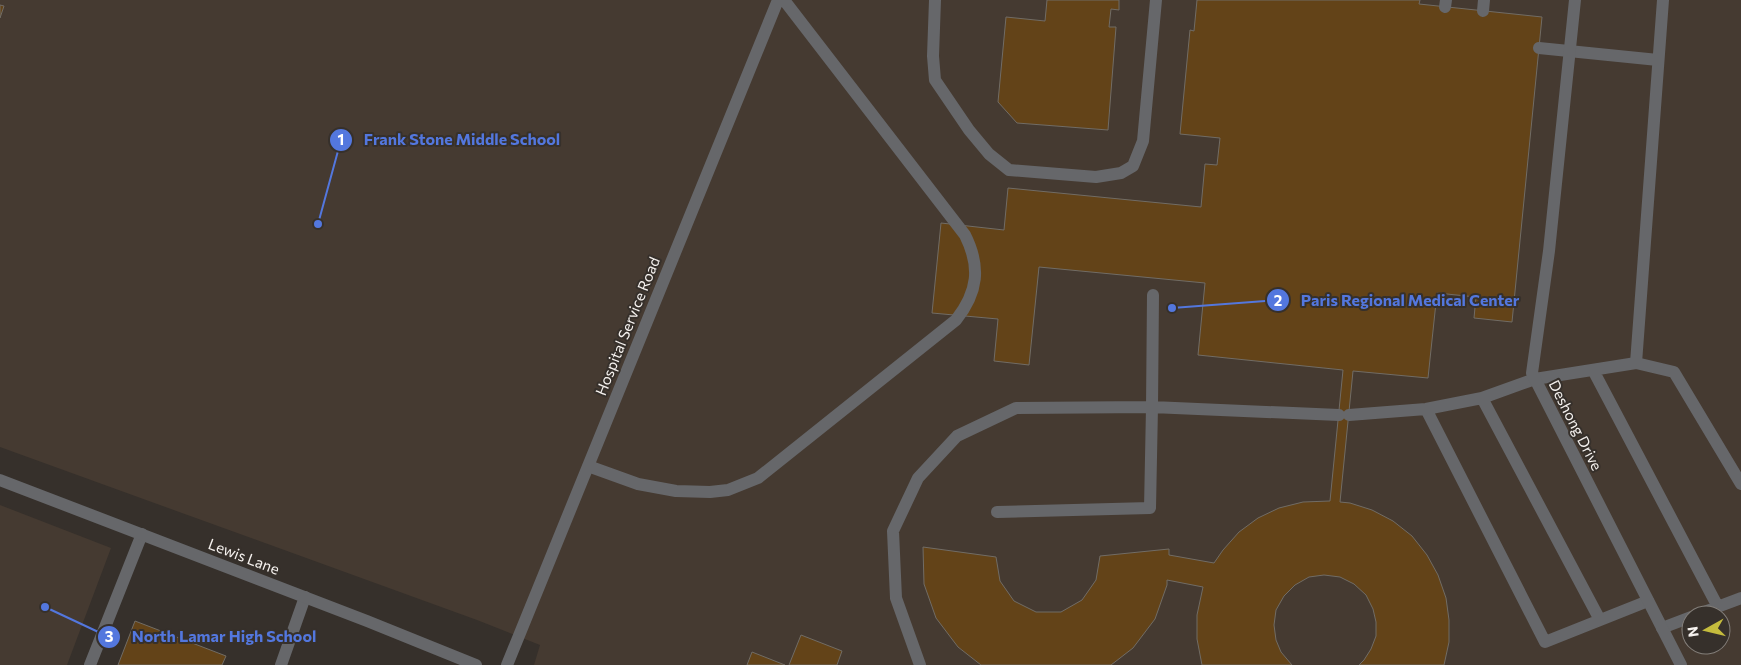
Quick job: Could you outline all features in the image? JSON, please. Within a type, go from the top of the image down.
[{"type":"street","name":"Hospital Service Road","points":[[507,665],[778,0]]},
{"type":"street","points":[[588,466],[638,484],[676,491],[710,492],[728,490],[758,478],[956,320],[967,306],[975,286],[976,268],[971,246],[965,235],[784,0]]},
{"type":"street","points":[[934,0],[933,56],[935,80],[969,130],[989,154],[1009,170],[1096,177],[1120,172],[1133,166],[1143,142],[1156,0]]},
{"type":"street","name":"Deshong Drive","points":[[1575,0],[1549,251],[1532,373],[1681,665]]},
{"type":"street","points":[[1636,363],[1663,0]]},
{"type":"street","points":[[1539,48],[1658,60]]},
{"type":"street","points":[[997,512],[1150,508],[1153,295]]},
{"type":"street","points":[[920,665],[896,598],[892,532],[918,478],[956,436],[1016,408],[1152,408],[1344,415],[1426,409],[1482,398],[1535,379],[1636,363],[1674,372],[1741,484]]},
{"type":"street","points":[[1593,370],[1717,605]]},
{"type":"street","points":[[1482,398],[1600,620]]},
{"type":"street","points":[[1426,409],[1545,642],[1648,602]]},
{"type":"street","name":"Lewis Lane","points":[[0,480],[306,597],[476,665]]},
{"type":"street","points":[[90,665],[142,534]]},
{"type":"street","points":[[281,665],[306,597]]},
{"type":"street","points":[[1723,605],[1741,598]]},
{"type":"street","points":[[1662,628],[1681,621]]},
{"type":"shaded area","points":[[0,0],[1741,0],[1741,665],[534,665],[540,645],[477,620],[0,447]]},
{"type":"shaded area","points":[[0,505],[111,548],[67,665],[0,665]]},
{"type":"building","points":[[1047,0],[1119,0],[1119,10],[1111,9],[1109,27],[1116,27],[1108,130],[1017,123],[998,102],[1006,17],[1045,21]]},
{"type":"building","points":[[1197,0],[1420,0],[1419,4],[1542,17],[1512,322],[1474,318],[1476,297],[1437,293],[1428,378],[1353,371],[1340,502],[1372,510],[1393,521],[1412,536],[1427,555],[1438,575],[1446,598],[1449,642],[1444,665],[1359,665],[1371,649],[1376,636],[1376,622],[1373,609],[1366,595],[1354,584],[1340,577],[1324,575],[1309,577],[1295,585],[1284,596],[1276,610],[1274,625],[1276,640],[1281,652],[1292,665],[1202,665],[1197,639],[1197,615],[1203,587],[1167,580],[1155,619],[1133,648],[1111,665],[981,665],[958,647],[936,618],[924,584],[923,547],[996,557],[1000,581],[1014,601],[1036,612],[1061,612],[1082,600],[1096,580],[1100,556],[1169,549],[1169,555],[1214,563],[1239,532],[1258,518],[1279,508],[1303,502],[1330,501],[1343,370],[1198,355],[1205,283],[1039,267],[1029,365],[994,361],[998,319],[932,313],[941,223],[1004,230],[1008,188],[1201,207],[1205,164],[1217,165],[1220,138],[1180,134],[1190,30],[1194,31]]},
{"type":"building","points":[[0,5],[4,6],[0,18]]},
{"type":"building","points":[[135,621],[226,656],[222,665],[118,665]]},
{"type":"building","points":[[801,635],[842,651],[837,665],[789,665]]},
{"type":"building","points":[[752,652],[785,665],[747,665]]},
{"type":"place","name":"Frank Stone Middle School","points":[[318,224]]},
{"type":"place","name":"Paris Regional Medical Center","points":[[1172,308]]},
{"type":"place","name":"North Lamar High School","points":[[45,607]]}]
